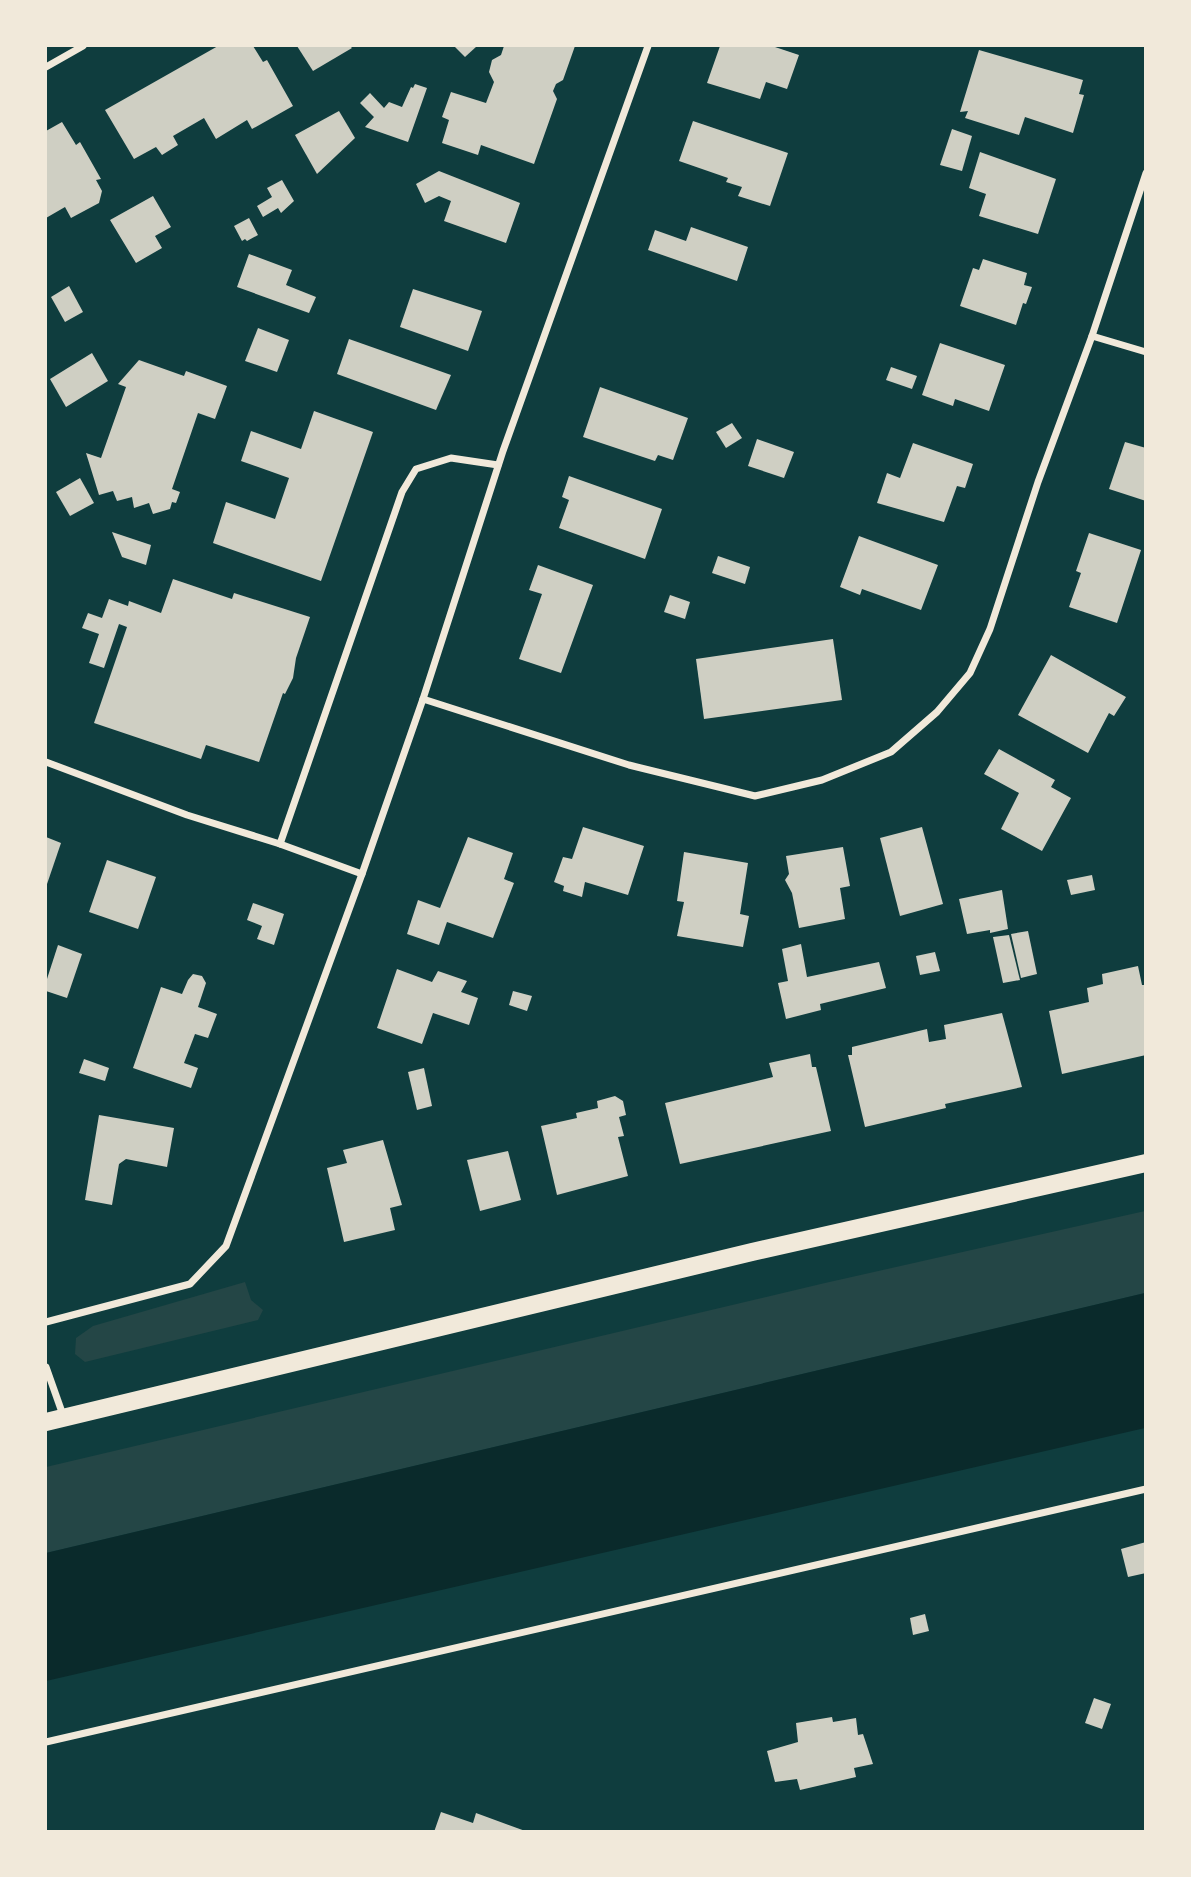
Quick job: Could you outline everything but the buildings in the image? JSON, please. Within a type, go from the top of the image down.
[{"type":"main road","points":[[46,1422],[738,1255],[1146,1163]]},
{"type":"street","points":[[46,67],[83,46]]},
{"type":"street","points":[[46,1322],[190,1284],[226,1246],[362,874],[423,699],[498,465],[648,46]]},
{"type":"street","points":[[423,699],[629,765],[755,796],[822,780],[891,752],[937,712],[970,673],[990,629],[1038,482],[1092,336],[1146,173]]},
{"type":"street","points":[[1092,336],[1146,352]]},
{"type":"street","points":[[280,844],[401,492],[416,469],[451,458],[498,465]]},
{"type":"street","points":[[46,762],[187,816],[280,844],[362,874]]},
{"type":"street","points":[[46,1367],[64,1418]]},
{"type":"street","points":[[46,1742],[1146,1489]]},
{"type":"shaded area","points":[[1145,1211],[1145,1293],[46,1553],[46,1467],[825,1283]]},
{"type":"shaded area","points":[[245,1282],[251,1300],[263,1310],[258,1320],[85,1362],[75,1354],[76,1338],[93,1326]]},
{"type":"shaded area","points":[[1145,1293],[1145,1428],[46,1681],[46,1553]]}]
